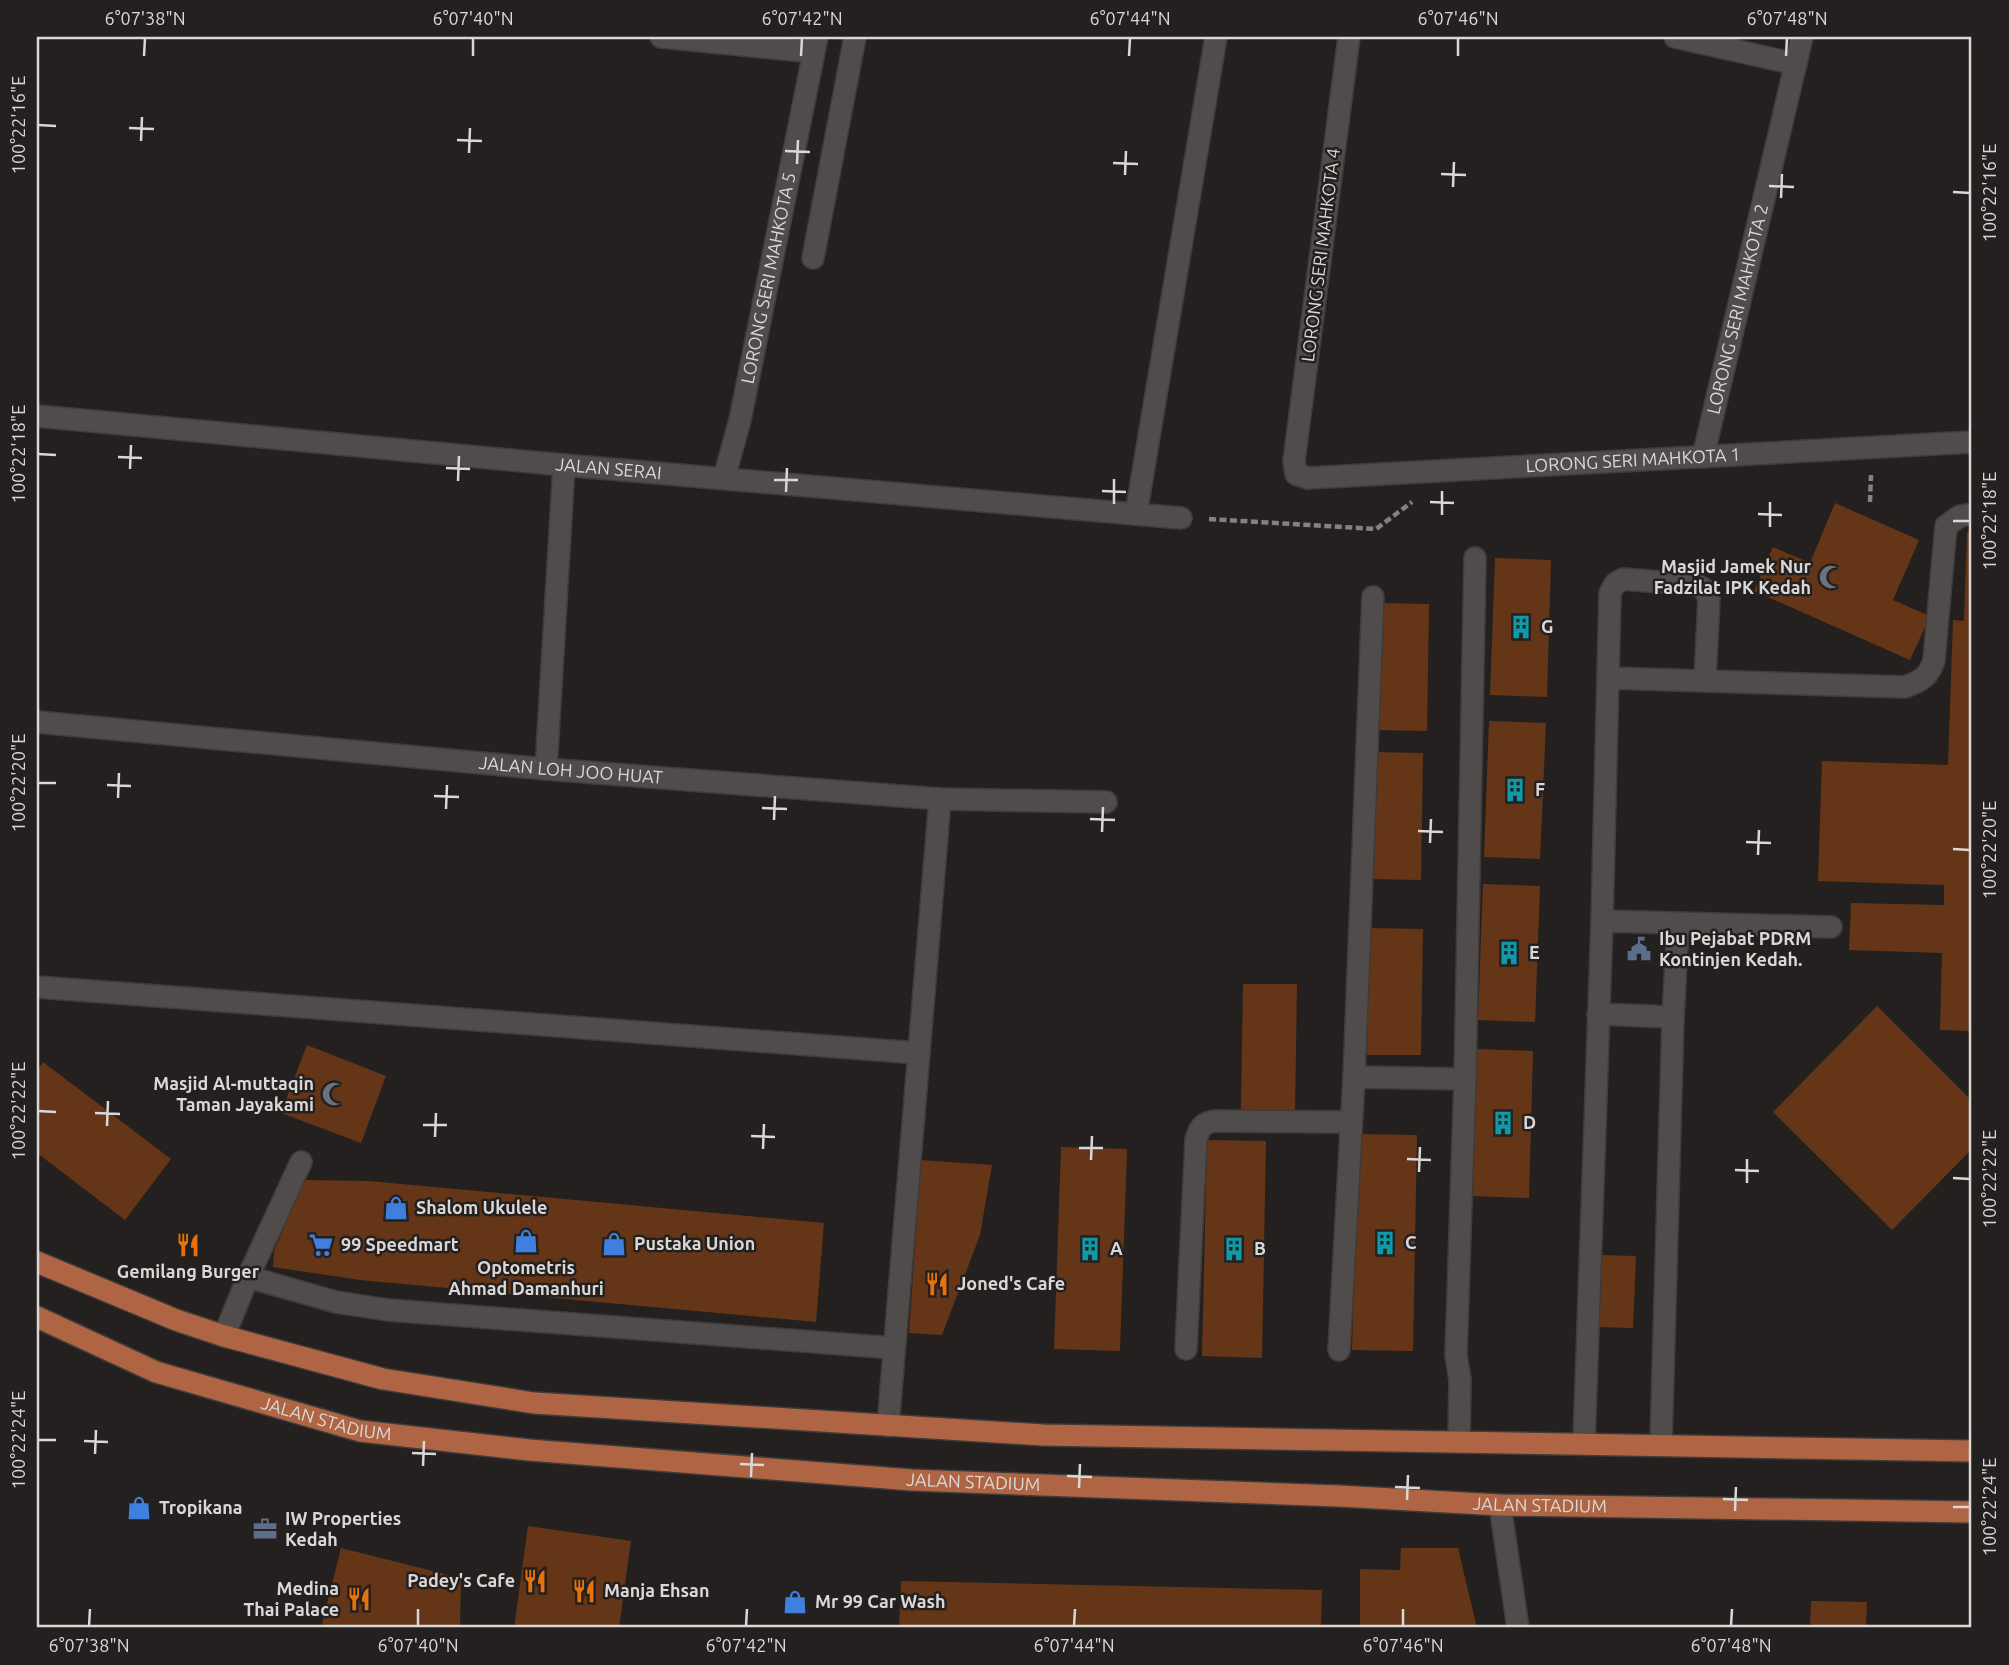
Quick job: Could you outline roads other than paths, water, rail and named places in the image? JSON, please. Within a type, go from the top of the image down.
[{"type":"main road","points":[[37,1262],[176,1320],[224,1336],[383,1379],[534,1403],[1043,1435],[1972,1451]]},
{"type":"main road","name":"JALAN STADIUM","points":[[37,1317],[156,1372],[360,1431],[529,1450],[912,1480],[1339,1496],[1500,1506],[1972,1513]]},
{"type":"street","points":[[661,37],[815,45]]},
{"type":"street","points":[[813,258],[855,37]]},
{"type":"street","points":[[1136,514],[1216,37]]},
{"type":"street","name":"LORONG SERI MAHKOTA 4","points":[[1296,474],[1294,461],[1349,37]]},
{"type":"street","points":[[1675,37],[1796,64]]},
{"type":"street","name":"LORONG SERI MAHKOTA 2","points":[[1703,457],[1802,37]]},
{"type":"street","name":"LORONG SERI MAHKOTA 5","points":[[724,478],[740,420],[815,45]]},
{"type":"street","name":"JALAN SERAI","points":[[37,416],[1181,518]]},
{"type":"street","name":"LORONG SERI MAHKOTA 1","points":[[1296,474],[1308,478],[1972,442]]},
{"type":"street","points":[[546,769],[564,465]]},
{"type":"street","points":[[1609,678],[1905,687],[1920,681],[1930,674],[1934,660],[1946,526],[1960,516],[1972,514]]},
{"type":"street","points":[[1459,1442],[1460,1380],[1456,1355],[1465,1079],[1475,558]]},
{"type":"street","points":[[1584,1443],[1610,593],[1615,584],[1623,579],[1697,585],[1705,590],[1709,598],[1705,681]]},
{"type":"street","points":[[1339,1350],[1354,1077],[1373,597]]},
{"type":"street","name":"JALAN LOH JOO HUAT","points":[[37,722],[546,769],[940,799],[1106,802]]},
{"type":"street","points":[[888,1426],[940,799]]},
{"type":"street","points":[[1602,921],[1831,927]]},
{"type":"street","points":[[1661,1445],[1678,924]]},
{"type":"street","points":[[37,987],[918,1053]]},
{"type":"street","points":[[1598,1014],[1673,1017]]},
{"type":"street","points":[[1354,1077],[1465,1079]]},
{"type":"street","points":[[1186,1349],[1196,1140],[1201,1126],[1216,1121],[1351,1122]]},
{"type":"street","points":[[224,1336],[300,1162]]},
{"type":"street","points":[[248,1277],[336,1302],[388,1310],[894,1348]]},
{"type":"street","points":[[1500,1506],[1518,1628]]},
{"type":"place","name":"Masjid Jamek Nur Fadzilat IPK Kedah","points":[[1831,577]]},
{"type":"place","name":"G","points":[[1521,627]]},
{"type":"place","name":"F","points":[[1515,790]]},
{"type":"place","name":"Ibu Pejabat PDRM Kontinjen Kedah.","points":[[1639,949]]},
{"type":"place","name":"E","points":[[1509,953]]},
{"type":"place","name":"Masjid Al-muttaqin Taman Jayakami","points":[[334,1094]]},
{"type":"place","name":"D","points":[[1503,1123]]},
{"type":"place","name":"Shalom Ukulele","points":[[396,1208]]},
{"type":"place","name":"Optometris Ahmad Damanhuri","points":[[526,1241]]},
{"type":"place","name":"C","points":[[1385,1243]]},
{"type":"place","name":"Pustaka Union","points":[[614,1244]]},
{"type":"place","name":"Gemilang Burger","points":[[188,1245]]},
{"type":"place","name":"99 Speedmart","points":[[321,1245]]},
{"type":"place","name":"A","points":[[1090,1249]]},
{"type":"place","name":"B","points":[[1234,1249]]},
{"type":"place","name":"Joned's Cafe","points":[[937,1284]]},
{"type":"place","name":"Tropikana","points":[[139,1508]]},
{"type":"place","name":"IW Properties Kedah","points":[[265,1529]]},
{"type":"place","name":"Padey's Cafe","points":[[535,1581]]},
{"type":"place","name":"Manja Ehsan","points":[[584,1591]]},
{"type":"place","name":"Medina Thai Palace","points":[[359,1599]]},
{"type":"place","name":"Mr 99 Car Wash","points":[[795,1602]]}]
